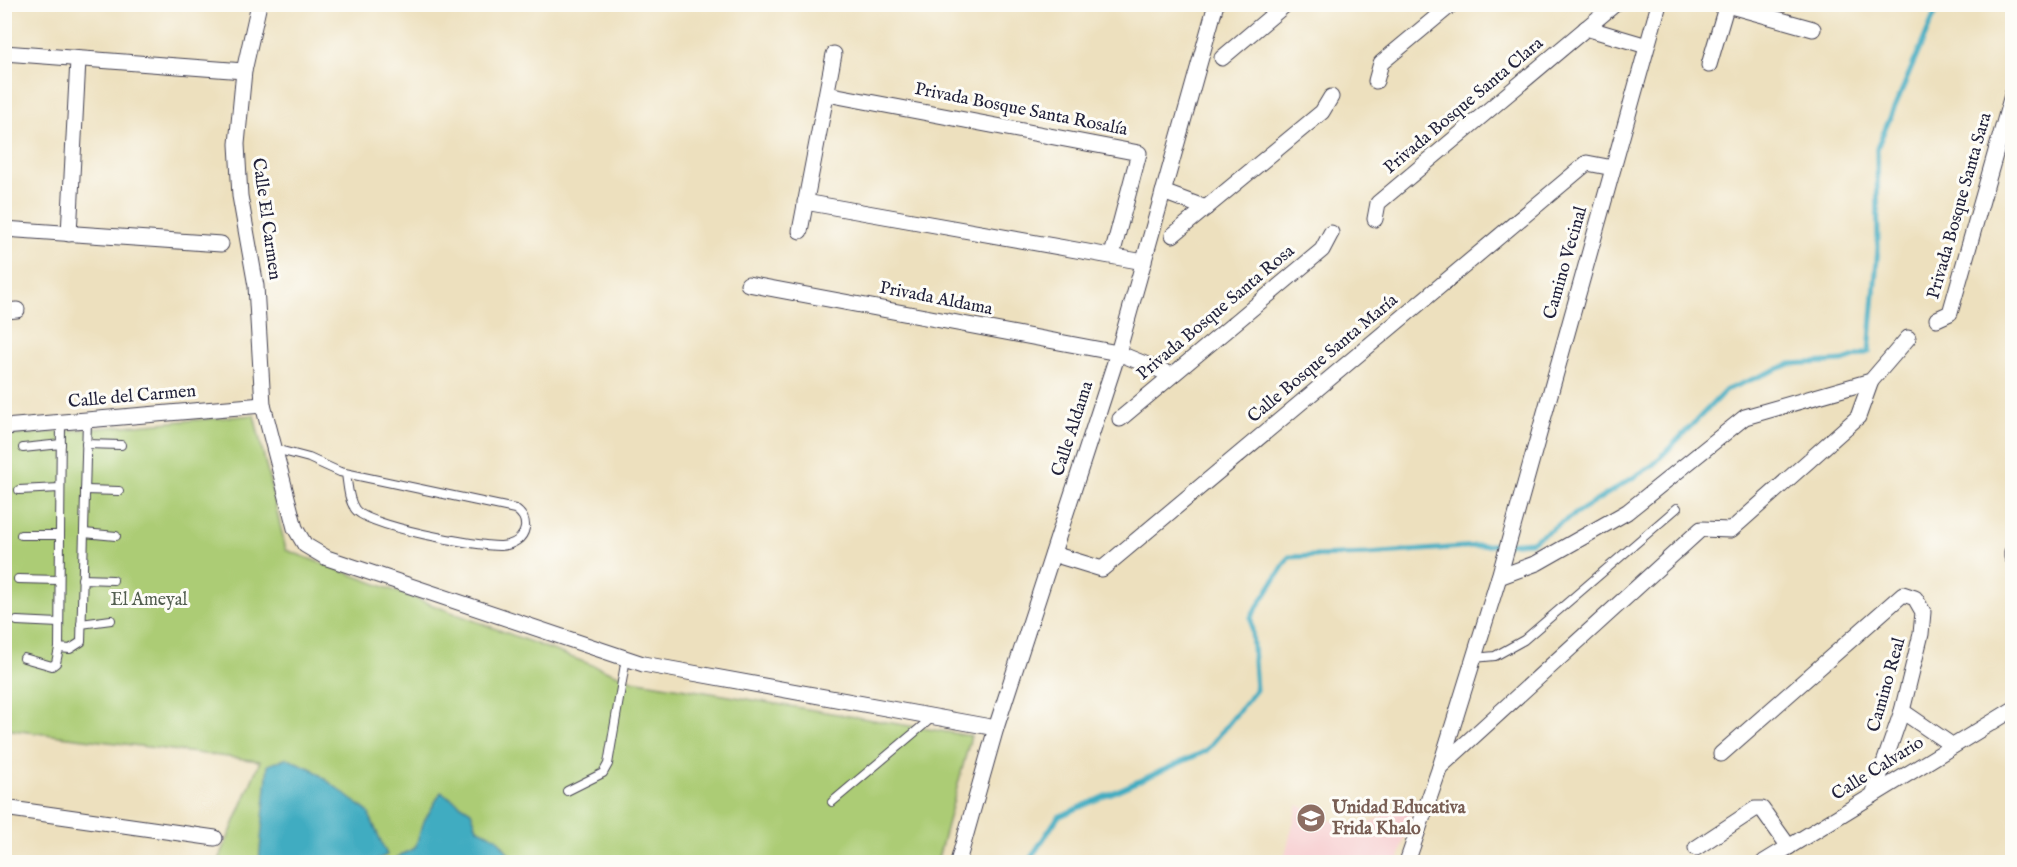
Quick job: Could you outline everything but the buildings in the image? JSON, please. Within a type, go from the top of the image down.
[{"type":"street","name":"Calle El Carmen","points":[[260,4],[244,70],[237,144],[240,196],[256,286],[263,405],[295,528],[305,545],[327,558],[643,664],[996,728]]},
{"type":"street","name":"Calle Aldama","points":[[958,862],[996,728],[1118,353],[1137,260],[1163,192],[1216,4]]},
{"type":"street","points":[[1222,58],[1286,4]]},
{"type":"street","points":[[1376,81],[1381,63],[1452,4]]},
{"type":"street","name":"Privada Bosque Santa Clara","points":[[1375,219],[1378,203],[1615,4]]},
{"type":"street","name":"Camino Vecinal","points":[[1499,577],[1659,4]]},
{"type":"street","points":[[1709,65],[1727,5],[1813,29]]},
{"type":"street","points":[[1586,28],[1647,46]]},
{"type":"street","points":[[4,53],[244,70]]},
{"type":"street","points":[[800,231],[834,54]]},
{"type":"street","points":[[69,234],[78,60]]},
{"type":"street","name":"Privada Bosque Santa Rosalía","points":[[827,94],[1139,153],[1112,255]]},
{"type":"street","name":"Privada Bosque Santa Sara","points":[[1937,319],[1950,313],[2013,96]]},
{"type":"street","points":[[1173,235],[1322,112],[1331,97]]},
{"type":"street","name":"Calle Bosque Santa María","points":[[1053,554],[1102,569],[1587,163],[1613,168]]},
{"type":"street","points":[[1163,192],[1206,208]]},
{"type":"street","points":[[805,202],[1137,260]]},
{"type":"street","points":[[4,229],[221,244]]},
{"type":"street","name":"Privada Bosque Santa Rosa","points":[[1120,419],[1322,250],[1331,233]]},
{"type":"street","name":"Privada Aldama","points":[[748,284],[1118,353],[1172,375]]},
{"type":"street","points":[[1440,767],[1701,529],[1731,530],[1858,417],[1871,381],[1908,338]]},
{"type":"street","points":[[1407,862],[1440,767],[1499,577],[1537,563],[1627,512],[1745,417],[1871,381]]},
{"type":"street","name":"Calle del Carmen","points":[[4,427],[263,405]]},
{"type":"street","name":"Camino Real","points":[[1720,754],[1903,594],[1915,598],[1923,612],[1921,634],[1902,711],[1873,795]]},
{"type":"street","name":"Calle Calvario","points":[[1764,862],[2013,710]]},
{"type":"street","points":[[1902,711],[1953,746]]},
{"type":"street","points":[[4,808],[215,838]]},
{"type":"street","points":[[1696,848],[1755,809],[1762,810],[1789,847]]},
{"type":"lane","points":[[59,648],[70,649],[81,642],[87,420]]},
{"type":"lane","points":[[24,658],[52,666],[56,663],[59,648],[61,422]]},
{"type":"lane","points":[[23,448],[61,444]]},
{"type":"lane","points":[[86,444],[121,445]]},
{"type":"lane","points":[[274,449],[309,458],[346,474],[515,509],[521,514],[525,524],[524,535],[517,541],[503,546],[468,544],[373,521],[355,509],[350,497],[346,474]]},
{"type":"lane","points":[[19,490],[60,488]]},
{"type":"lane","points":[[85,490],[119,491]]},
{"type":"lane","points":[[1474,658],[1495,656],[1524,640],[1677,508]]},
{"type":"lane","points":[[84,533],[116,536]]},
{"type":"lane","points":[[21,535],[60,535]]},
{"type":"lane","points":[[18,579],[60,580]]},
{"type":"lane","points":[[82,579],[113,580]]},
{"type":"lane","points":[[81,624],[111,620]]},
{"type":"lane","points":[[17,621],[59,623]]},
{"type":"lane","points":[[567,791],[603,772],[608,764],[626,658]]},
{"type":"lane","points":[[832,802],[934,716]]},
{"type":"shaded area","name":"Unidad Educativa Frida Khalo","points":[[1415,798],[1398,862],[1283,862],[1298,805],[1356,831]]},
{"type":"green space","name":"El Ameyal","points":[[254,415],[286,550],[632,680],[971,736],[937,862],[218,862],[260,761],[5,729],[5,436]]},
{"type":"water","points":[[286,758],[312,769],[368,812],[387,855],[372,862],[259,862],[268,765]]},
{"type":"water","points":[[441,792],[471,811],[477,828],[497,838],[512,858],[511,862],[399,862],[397,857],[415,848],[424,821]]},
{"type":"waterway","points":[[1028,862],[1058,817],[1206,751],[1256,690],[1251,617],[1289,557],[1368,554],[1531,542],[1653,465],[1726,390],[1790,364],[1843,361],[1869,352],[1878,248],[1877,148],[1939,4]]},
{"type":"place","name":"Unidad Educativa Frida Khalo","points":[[1311,818]]}]
